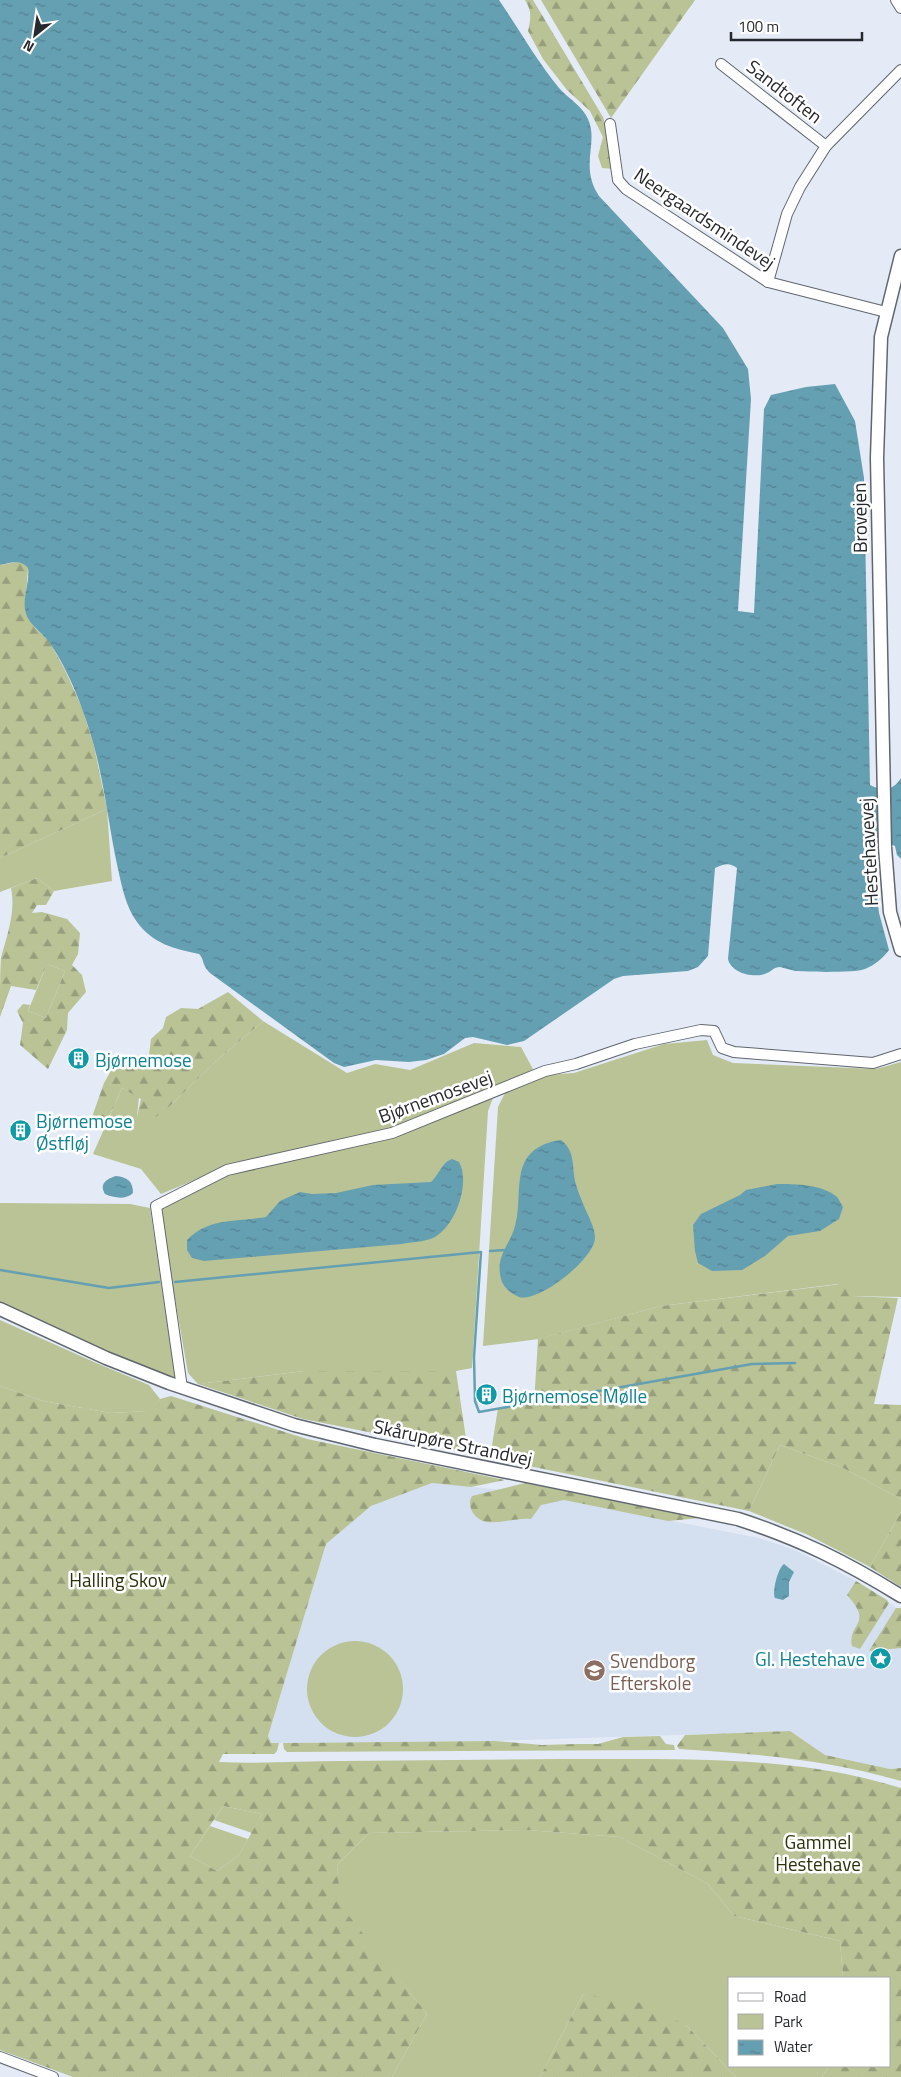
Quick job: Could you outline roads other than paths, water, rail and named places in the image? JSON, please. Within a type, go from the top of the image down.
[{"type":"street","points":[[896,0],[901,8]]},
{"type":"street","name":"Sandtoften","points":[[722,64],[826,146]]},
{"type":"street","points":[[768,282],[788,214],[800,187],[826,146],[901,70]]},
{"type":"street","name":"Neergaardsmindevej","points":[[610,124],[618,180],[626,189],[768,282],[886,312]]},
{"type":"street","name":"Brovejen","points":[[883,781],[877,458],[881,337],[901,256]]},
{"type":"street","name":"Hestehavevej","points":[[883,781],[885,847],[890,912],[901,950]]},
{"type":"street","name":"Bjørnemosevej","points":[[182,1388],[156,1206],[227,1170],[392,1133],[545,1071],[576,1064],[635,1044],[702,1030],[714,1031],[722,1048],[734,1052],[873,1064],[901,1054]]},
{"type":"street","name":"Skårupøre Strandvej","points":[[0,1309],[106,1358],[182,1388],[294,1426],[375,1446],[738,1519],[796,1539],[828,1553],[901,1596]]},
{"type":"street","points":[[0,2057],[53,2077]]},
{"type":"water","points":[[0,0],[499,0],[551,78],[586,115],[592,137],[590,175],[599,196],[723,328],[748,369],[751,399],[738,611],[754,613],[764,409],[771,395],[806,387],[835,384],[855,421],[864,478],[870,785],[879,789],[888,789],[901,778],[901,859],[897,855],[895,846],[884,841],[871,848],[879,913],[889,950],[881,958],[865,969],[852,971],[795,971],[780,967],[762,975],[750,975],[738,971],[730,964],[728,959],[737,868],[729,864],[724,865],[715,868],[708,956],[698,967],[688,971],[623,976],[614,979],[524,1041],[507,1045],[473,1037],[465,1038],[444,1054],[426,1060],[409,1062],[376,1060],[344,1067],[334,1063],[210,973],[199,954],[165,944],[150,936],[143,929],[130,910],[123,890],[98,761],[81,706],[70,679],[56,653],[46,638],[31,623],[26,614],[28,568],[22,563],[0,565]]},
{"type":"water","points":[[561,1140],[571,1154],[576,1184],[593,1226],[595,1238],[593,1247],[576,1267],[552,1286],[528,1297],[519,1297],[510,1292],[502,1282],[500,1264],[503,1252],[515,1226],[521,1172],[530,1154],[545,1144]]},
{"type":"water","points":[[452,1159],[459,1162],[462,1171],[462,1193],[459,1204],[448,1225],[433,1238],[402,1244],[204,1261],[192,1258],[187,1250],[187,1240],[205,1227],[224,1222],[266,1217],[280,1201],[300,1192],[312,1194],[336,1193],[373,1185],[431,1182],[445,1163]]},
{"type":"water","points":[[116,1176],[129,1180],[133,1193],[127,1197],[120,1198],[105,1194],[103,1190],[104,1182]]},
{"type":"water","points":[[777,1184],[792,1184],[824,1189],[838,1198],[843,1207],[839,1219],[820,1231],[788,1236],[765,1256],[742,1270],[712,1271],[698,1263],[693,1225],[701,1214],[740,1195],[746,1190]]},
{"type":"water","points":[[784,1564],[794,1572],[789,1582],[789,1596],[783,1600],[775,1598],[774,1590],[778,1575]]},
{"type":"waterway","points":[[490,1251],[505,1250]]},
{"type":"waterway","points":[[175,1282],[481,1252],[474,1357],[475,1401],[479,1412],[752,1364],[795,1363]]},
{"type":"waterway","points":[[0,1270],[109,1288],[159,1282]]},
{"type":"place","name":"Bjørnemose","points":[[79,1059]]},
{"type":"place","name":"Bjørnemose Østfløj","points":[[20,1131]]},
{"type":"place","name":"Bjørnemose Mølle","points":[[486,1395]]},
{"type":"place","name":"Gl. Hestehave","points":[[881,1658]]},
{"type":"place","name":"Svendborg Efterskole","points":[[594,1671]]},
{"type":"park label","name":"Halling Skov","points":[[118,1579]]},
{"type":"park label","name":"Gammel Hestehave","points":[[818,1852]]}]
